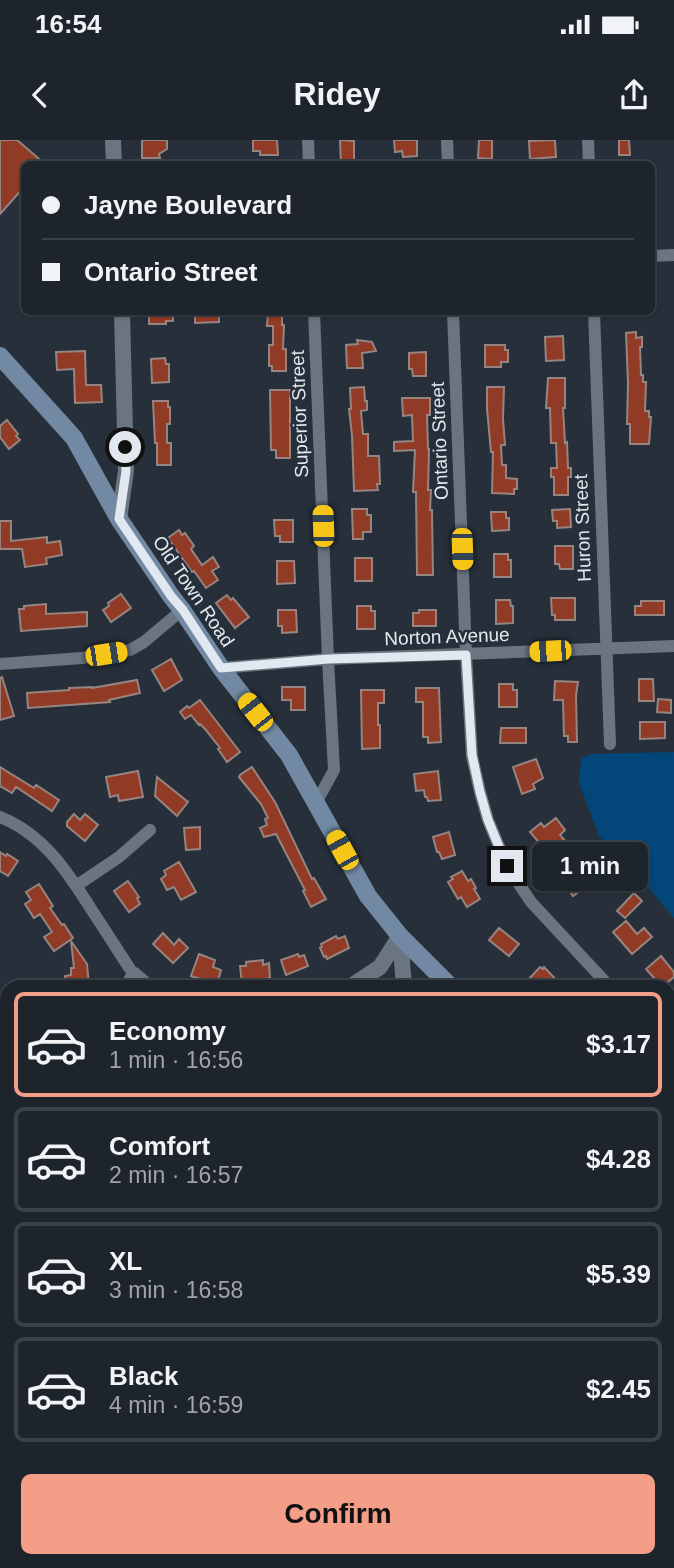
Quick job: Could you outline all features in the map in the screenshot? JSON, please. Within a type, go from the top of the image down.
[{"type":"main road","name":"Old Town Road","points":[[0,356],[74,438],[119,519],[171,596],[221,668],[289,755],[368,896],[400,936],[444,980]]},
{"type":"street","points":[[113,140],[114,161]]},
{"type":"street","points":[[308,140],[309,161]]},
{"type":"street","points":[[447,140],[448,161]]},
{"type":"street","points":[[588,140],[589,161]]},
{"type":"street","points":[[655,256],[674,255]]},
{"type":"street","points":[[119,519],[126,471],[122,315]]},
{"type":"street","name":"Superior Street","points":[[314,315],[334,770],[316,803]]},
{"type":"street","name":"Ontario Street","points":[[453,315],[466,655],[472,755],[480,792],[507,866],[531,902],[603,980]]},
{"type":"street","name":"Huron Street","points":[[594,315],[610,744]]},
{"type":"street","points":[[0,664],[82,658],[130,650],[183,610]]},
{"type":"street","name":"Norton Avenue","points":[[221,668],[328,659],[674,646]]},
{"type":"street","points":[[0,817],[30,833],[50,851],[76,886],[130,980]]},
{"type":"street","points":[[76,886],[119,858],[150,830]]},
{"type":"street","points":[[361,980],[380,967],[400,936]]},
{"type":"street","points":[[400,936],[403,980]]},
{"type":"shaded area","points":[[674,752],[674,918],[599,836],[579,783],[581,758],[592,754]]},
{"type":"building","points":[[0,140],[17,140],[42,161],[21,161],[21,190],[0,214]]},
{"type":"building","points":[[142,140],[167,140],[167,149],[159,154],[160,158],[142,158]]},
{"type":"building","points":[[253,140],[277,140],[278,155],[260,155],[260,151],[253,151]]},
{"type":"building","points":[[340,140],[354,141],[354,161],[341,161]]},
{"type":"building","points":[[394,140],[417,140],[417,156],[403,157],[402,151],[395,152]]},
{"type":"building","points":[[479,140],[492,140],[492,159],[478,158]]},
{"type":"building","points":[[555,140],[556,157],[530,159],[529,141]]},
{"type":"building","points":[[619,140],[629,140],[630,155],[619,155]]},
{"type":"building","points":[[149,315],[173,315],[173,321],[166,321],[166,324],[149,324]]},
{"type":"building","points":[[195,315],[219,315],[219,322],[195,323]]},
{"type":"building","points":[[268,315],[282,315],[286,371],[272,371],[272,366],[269,366],[273,326],[267,326]]},
{"type":"building","points":[[636,332],[636,338],[642,337],[641,375],[643,382],[646,382],[645,411],[649,411],[651,417],[649,444],[630,444],[630,424],[627,424],[626,333]]},
{"type":"building","points":[[563,336],[564,360],[546,361],[545,337]]},
{"type":"building","points":[[357,340],[372,342],[376,351],[362,353],[363,368],[347,368],[346,345],[358,344]]},
{"type":"building","points":[[485,345],[505,345],[508,362],[501,362],[501,367],[485,367]]},
{"type":"building","points":[[85,351],[86,385],[101,385],[102,402],[75,403],[74,369],[57,370],[56,352]]},
{"type":"building","points":[[426,352],[426,376],[413,376],[412,369],[409,369],[409,353]]},
{"type":"building","points":[[165,358],[166,364],[169,364],[169,382],[152,383],[151,359]]},
{"type":"building","points":[[548,378],[565,378],[565,443],[567,442],[568,468],[571,468],[568,495],[554,495],[551,468],[557,468],[556,443],[551,443],[550,408],[546,408]]},
{"type":"building","points":[[364,387],[367,410],[361,411],[363,434],[368,434],[368,456],[379,456],[380,484],[377,484],[378,490],[354,491],[350,388]]},
{"type":"building","points":[[487,387],[504,387],[505,445],[501,445],[502,465],[506,465],[506,478],[517,479],[514,494],[492,493],[493,452]]},
{"type":"building","points":[[270,390],[290,390],[290,458],[276,458],[276,450],[271,450]]},
{"type":"building","points":[[402,398],[430,398],[430,415],[427,415],[428,490],[431,490],[433,575],[417,575],[416,492],[413,492],[415,450],[394,451],[394,442],[413,441],[412,415],[403,416]]},
{"type":"building","points":[[153,401],[168,401],[170,407],[167,443],[171,443],[171,465],[157,465]]},
{"type":"building","points":[[7,420],[20,440],[9,449],[0,437],[0,426]]},
{"type":"building","points":[[352,509],[367,509],[367,515],[371,515],[371,532],[363,532],[363,539],[353,539]]},
{"type":"building","points":[[570,509],[571,527],[557,528],[552,510]]},
{"type":"building","points":[[491,512],[506,512],[509,530],[492,531]]},
{"type":"building","points":[[274,520],[293,520],[293,542],[280,542],[280,536],[275,536]]},
{"type":"building","points":[[0,521],[11,521],[11,541],[47,537],[47,543],[60,541],[62,555],[46,558],[47,564],[25,567],[22,549],[0,549]]},
{"type":"building","points":[[179,530],[182,535],[185,533],[194,546],[191,549],[202,565],[213,557],[219,567],[212,571],[218,580],[206,588],[168,538]]},
{"type":"building","points":[[555,546],[573,546],[573,569],[560,569],[559,564],[555,564]]},
{"type":"building","points":[[494,554],[508,554],[508,560],[511,560],[511,577],[494,577]]},
{"type":"building","points":[[355,558],[372,558],[372,581],[355,581]]},
{"type":"building","points":[[277,561],[294,561],[295,583],[277,584]]},
{"type":"building","points":[[121,594],[131,608],[111,622],[103,610]]},
{"type":"building","points":[[227,595],[231,600],[233,598],[249,617],[235,628],[216,603]]},
{"type":"building","points":[[551,598],[575,598],[575,620],[555,620]]},
{"type":"building","points":[[496,600],[510,600],[513,606],[513,623],[496,624]]},
{"type":"building","points":[[641,601],[664,601],[664,615],[635,615],[635,606],[641,606]]},
{"type":"building","points":[[46,604],[46,614],[87,612],[87,626],[21,631],[19,609]]},
{"type":"building","points":[[357,606],[371,606],[371,611],[375,611],[375,629],[357,629]]},
{"type":"building","points":[[278,610],[296,610],[297,632],[282,633],[282,626],[278,626]]},
{"type":"building","points":[[419,610],[436,610],[436,626],[413,626],[413,613],[419,613]]},
{"type":"building","points":[[171,659],[182,680],[164,691],[152,670]]},
{"type":"building","points":[[2,677],[14,716],[0,720],[0,678]]},
{"type":"building","points":[[639,679],[653,679],[654,701],[639,701]]},
{"type":"building","points":[[137,680],[140,693],[109,700],[110,702],[28,708],[27,693],[92,688]]},
{"type":"building","points":[[555,681],[578,682],[577,742],[568,742],[568,736],[564,736],[563,700],[554,700]]},
{"type":"building","points":[[499,684],[513,684],[513,690],[517,690],[517,707],[499,707]]},
{"type":"building","points":[[282,687],[305,687],[305,710],[291,710],[291,700],[282,700]]},
{"type":"building","points":[[416,688],[439,688],[441,742],[428,743],[428,737],[423,737],[423,702],[416,702]]},
{"type":"building","points":[[361,690],[384,690],[384,703],[378,703],[380,748],[362,749]]},
{"type":"building","points":[[658,699],[671,700],[671,713],[657,712]]},
{"type":"building","points":[[200,700],[240,752],[227,762],[205,729],[191,715],[185,719],[180,712]]},
{"type":"building","points":[[640,722],[665,722],[665,738],[640,739]]},
{"type":"building","points":[[501,728],[526,728],[526,743],[500,743]]},
{"type":"building","points":[[536,759],[543,778],[533,784],[535,789],[522,794],[513,767]]},
{"type":"building","points":[[0,767],[59,800],[52,811],[16,787],[12,793],[0,786]]},
{"type":"building","points":[[252,767],[275,802],[312,879],[314,878],[326,899],[311,907],[276,834],[264,837],[260,828],[267,825],[265,819],[268,818],[261,804],[239,777]]},
{"type":"building","points":[[138,771],[143,797],[119,801],[118,795],[110,797],[106,777]]},
{"type":"building","points":[[438,771],[441,800],[428,801],[424,790],[416,791],[414,774]]},
{"type":"building","points":[[157,777],[188,802],[177,816],[155,796]]},
{"type":"building","points":[[74,814],[80,820],[85,814],[98,825],[85,841],[67,826]]},
{"type":"building","points":[[556,818],[565,830],[560,835],[568,844],[551,857],[530,832],[541,823],[544,827]]},
{"type":"building","points":[[200,827],[200,849],[186,850],[184,828]]},
{"type":"building","points":[[449,832],[455,855],[442,859],[433,837]]},
{"type":"building","points":[[0,852],[18,861],[8,876],[0,871]]},
{"type":"building","points":[[580,861],[592,882],[573,896],[559,877]]},
{"type":"building","points":[[179,862],[196,892],[181,900],[174,887],[167,890],[161,879],[166,875],[164,871]]},
{"type":"building","points":[[462,871],[468,881],[471,879],[480,899],[467,907],[461,897],[458,899],[448,882]]},
{"type":"building","points":[[128,881],[139,897],[137,898],[140,904],[129,912],[114,891]]},
{"type":"building","points":[[39,884],[53,906],[50,908],[73,938],[54,951],[44,937],[52,932],[40,914],[34,918],[25,904],[31,900],[26,892]]},
{"type":"building","points":[[634,893],[642,901],[625,918],[617,911]]},
{"type":"building","points":[[626,921],[637,934],[644,928],[652,937],[632,954],[613,932]]},
{"type":"building","points":[[499,928],[519,944],[509,956],[489,940]]},
{"type":"building","points":[[163,933],[174,945],[179,939],[188,948],[173,963],[153,944]]},
{"type":"building","points":[[336,936],[338,939],[345,936],[349,948],[327,959],[320,948],[321,944]]},
{"type":"building","points":[[71,941],[87,964],[88,980],[65,980],[65,976],[71,975],[71,968],[74,968]]},
{"type":"building","points":[[199,954],[215,960],[213,967],[221,970],[218,980],[191,976]]},
{"type":"building","points":[[298,954],[299,957],[304,955],[308,966],[286,975],[281,960]]},
{"type":"building","points":[[661,956],[674,972],[674,977],[670,980],[656,980],[646,969]]},
{"type":"building","points":[[263,960],[263,965],[269,963],[270,978],[242,980],[240,966],[246,966],[246,962]]},
{"type":"building","points":[[540,967],[544,967],[556,980],[528,980]]},
{"type":"route","points":[[125,447],[126,471],[119,519],[221,668],[328,659],[466,655],[472,755],[488,820],[507,866]]}]
